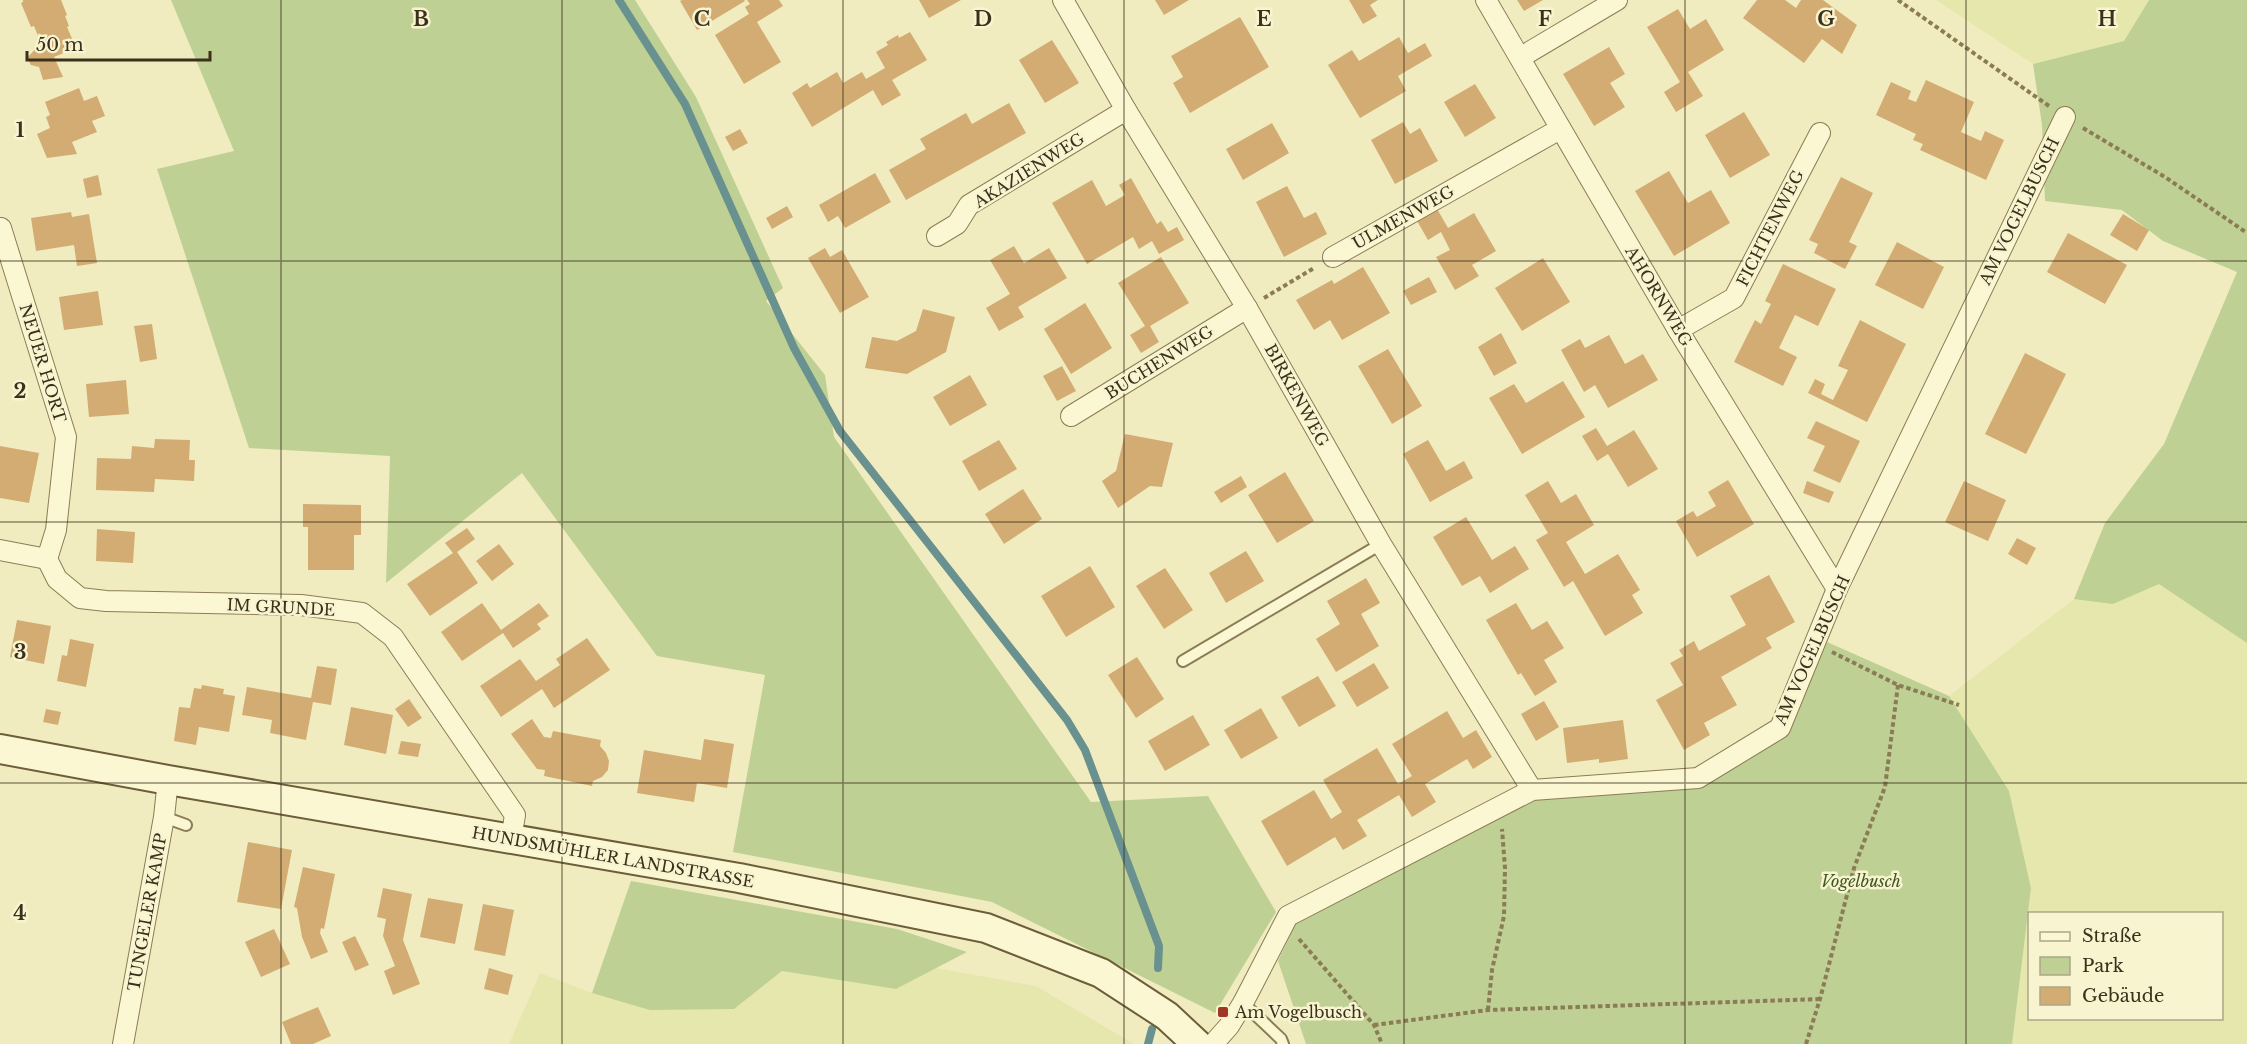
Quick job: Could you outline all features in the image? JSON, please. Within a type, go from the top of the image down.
[{"type":"street","name":"BIRKENWEG","points":[[1063,0],[1126,110],[1247,308],[1381,544],[1532,790]]},
{"type":"street","name":"AHORNWEG","points":[[1486,0],[1678,330],[1837,589]]},
{"type":"street","points":[[1521,57],[1617,0]]},
{"type":"street","name":"AKAZIENWEG","points":[[937,236],[957,224],[969,205],[1126,110]]},
{"type":"street","name":"AM VOGELBUSCH","points":[[1213,1044],[1229,1026],[1243,1003],[1288,916],[1532,790],[1698,778],[1780,728],[1837,589],[2065,117]]},
{"type":"street","name":"ULMENWEG","points":[[1333,257],[1560,129]]},
{"type":"street","name":"FICHTENWEG","points":[[1678,330],[1734,298],[1820,133]]},
{"type":"street","name":"NEUER HORT","points":[[1,228],[66,437],[56,530],[47,559]]},
{"type":"street","name":"BUCHENWEG","points":[[1071,416],[1247,308]]},
{"type":"street","points":[[0,550],[47,559]]},
{"type":"street","name":"IM GRUNDE","points":[[47,559],[57,579],[80,598],[106,601],[301,605],[362,613],[393,637],[515,815],[511,839]]},
{"type":"street","name":"HUNDSMÜHLER LANDSTRASSE","points":[[0,749],[739,878],[986,928],[1101,973],[1167,1016],[1197,1044]]},
{"type":"street","name":"TUNGELER KAMP","points":[[123,1044],[164,817],[168,780]]},
{"type":"lane","points":[[1183,661],[1381,544]]},
{"type":"lane","points":[[164,817],[186,825]]},
{"type":"lane","points":[[1243,1003],[1281,1039],[1283,1044]]},
{"type":"path","name":"ULMENWEG","points":[[1247,308],[1333,257]]},
{"type":"path","points":[[1815,643],[1899,685],[1959,705]]},
{"type":"path","points":[[1806,1044],[1854,868],[1885,787],[1899,685]]},
{"type":"path","points":[[1488,1010],[1492,970],[1504,916],[1505,868],[1500,808]]},
{"type":"path","points":[[1284,921],[1374,1026],[1382,1044]]},
{"type":"path","points":[[1374,1026],[1488,1010],[1820,999]]},
{"type":"green space","points":[[171,0],[635,0],[696,97],[783,288],[766,301],[825,375],[834,437],[1091,802],[1208,796],[1276,912],[1215,1013],[992,902],[733,852],[765,675],[657,656],[522,473],[386,583],[390,456],[249,448],[157,169],[234,151]]},
{"type":"green space","points":[[1936,0],[2149,0],[2124,41],[2033,64]]},
{"type":"green space","points":[[2149,0],[2247,0],[2247,643],[2159,584],[2113,604],[2074,599],[2105,523],[2164,444],[2237,272],[2163,241],[2122,210],[2045,201],[2042,125],[2033,64],[2124,41]]},
{"type":"green space","points":[[2149,578],[2247,620],[2247,1044],[2012,1044],[2028,913],[2028,1020],[2223,1020],[2223,912],[2028,912],[2031,888],[2009,791],[1949,696],[2074,599]]},
{"type":"green space","name":"Vogelbusch","points":[[1827,642],[1949,696],[2009,791],[2031,888],[2012,1044],[1306,1044],[1278,961],[1296,923],[1521,797],[1699,784],[1782,737]]},
{"type":"green space","points":[[631,881],[897,929],[967,952],[896,989],[782,971],[734,1009],[650,1010],[592,993]]},
{"type":"green space","points":[[936,968],[1036,986],[1134,1044],[509,1044],[540,973],[592,993],[734,1009],[782,971],[896,989]]},
{"type":"building","points":[[23,0],[61,0],[67,15],[65,16],[69,26],[67,27],[76,48],[54,57],[63,77],[43,80],[39,67],[31,65],[27,58],[41,43],[34,26],[31,27],[21,3]]},
{"type":"building","points":[[747,0],[779,0],[783,6],[757,22],[781,62],[744,84],[715,35],[749,14],[745,7],[750,4]]},
{"type":"building","points":[[919,0],[961,0],[929,18]]},
{"type":"building","points":[[1155,0],[1189,0],[1164,15]]},
{"type":"building","points":[[1349,0],[1378,0],[1370,5],[1377,16],[1363,24]]},
{"type":"building","points":[[1517,0],[1543,0],[1524,11]]},
{"type":"building","points":[[1757,0],[1785,0],[1796,8],[1801,0],[1823,0],[1857,25],[1842,54],[1822,39],[1804,63],[1743,18]]},
{"type":"building","points":[[680,1],[745,1],[697,30]]},
{"type":"building","points":[[1678,9],[1690,29],[1706,19],[1724,50],[1688,72],[1703,96],[1676,112],[1664,92],[1680,82],[1647,27]]},
{"type":"building","points":[[1240,17],[1269,67],[1190,113],[1173,83],[1183,77],[1171,56]]},
{"type":"building","points":[[910,32],[927,60],[892,80],[901,95],[882,106],[873,90],[812,127],[792,93],[807,83],[810,88],[837,72],[843,83],[862,72],[866,79],[885,68],[876,52],[888,45],[886,42],[898,35],[899,38]]},
{"type":"building","points":[[1399,37],[1408,53],[1425,43],[1432,56],[1398,76],[1406,91],[1360,118],[1328,65],[1352,50],[1359,61]]},
{"type":"building","points":[[1052,40],[1079,83],[1045,103],[1019,60]]},
{"type":"building","points":[[1609,47],[1625,74],[1610,83],[1625,107],[1594,126],[1563,74]]},
{"type":"building","points":[[1926,80],[1974,102],[1961,132],[1981,141],[1985,131],[2004,140],[1986,180],[1920,150],[1923,144],[1913,140],[1916,134],[1876,115],[1891,82],[1911,91],[1908,99],[1916,102]]},
{"type":"building","points":[[1475,84],[1496,118],[1465,137],[1444,102]]},
{"type":"building","points":[[79,88],[84,101],[97,96],[105,116],[92,121],[97,132],[72,142],[77,154],[47,158],[37,134],[50,128],[46,117],[50,115],[45,102]]},
{"type":"building","points":[[1009,103],[1026,133],[906,200],[889,170],[926,149],[920,139],[966,113],[972,124]]},
{"type":"building","points":[[1744,112],[1770,155],[1730,178],[1705,135]]},
{"type":"building","points":[[1403,122],[1410,134],[1420,128],[1438,161],[1395,184],[1371,140]]},
{"type":"building","points":[[1272,123],[1289,153],[1243,180],[1226,149]]},
{"type":"building","points":[[740,129],[748,143],[733,151],[725,137]]},
{"type":"building","points":[[1669,171],[1688,203],[1711,190],[1730,223],[1674,256],[1635,191]]},
{"type":"building","points":[[875,173],[891,202],[845,228],[838,216],[828,222],[819,205]]},
{"type":"building","points":[[98,175],[102,195],[87,198],[83,179]]},
{"type":"building","points":[[1841,177],[1873,193],[1849,242],[1857,246],[1845,269],[1814,253],[1818,244],[1809,240]]},
{"type":"building","points":[[1131,178],[1157,224],[1161,221],[1168,232],[1177,227],[1184,240],[1159,254],[1152,241],[1139,249],[1133,237],[1087,264],[1052,203],[1092,180],[1106,206],[1125,195],[1119,185]]},
{"type":"building","points":[[1287,186],[1304,218],[1316,212],[1327,234],[1284,257],[1256,202]]},
{"type":"building","points":[[787,206],[793,217],[772,229],[766,218]]},
{"type":"building","points":[[1436,207],[1448,228],[1474,213],[1496,251],[1472,265],[1479,276],[1455,290],[1436,257],[1450,250],[1441,232],[1428,240],[1416,219]]},
{"type":"building","points":[[71,212],[72,217],[89,214],[97,263],[77,266],[74,245],[36,251],[31,218]]},
{"type":"building","points":[[2123,214],[2149,230],[2137,251],[2110,235]]},
{"type":"building","points":[[2068,233],[2127,265],[2105,304],[2047,272]]},
{"type":"building","points":[[1897,242],[1944,267],[1923,309],[1875,285]]},
{"type":"building","points":[[1014,246],[1024,263],[1049,248],[1067,278],[1018,307],[1024,317],[999,331],[986,308],[1010,294],[990,260]]},
{"type":"building","points":[[825,248],[830,257],[842,250],[869,297],[840,313],[808,258]]},
{"type":"building","points":[[1161,257],[1189,303],[1150,326],[1159,342],[1141,353],[1130,335],[1145,326],[1118,283]]},
{"type":"building","points":[[1543,258],[1570,302],[1522,331],[1495,288]]},
{"type":"building","points":[[1783,264],[1836,289],[1818,326],[1795,315],[1779,348],[1797,357],[1783,386],[1734,362],[1755,320],[1761,324],[1771,304],[1765,301]]},
{"type":"building","points":[[1363,267],[1390,313],[1342,340],[1330,320],[1314,330],[1296,300],[1332,280],[1334,284]]},
{"type":"building","points":[[1429,277],[1437,292],[1411,305],[1403,291]]},
{"type":"building","points":[[98,291],[103,325],[64,330],[59,297]]},
{"type":"building","points":[[1085,303],[1112,348],[1071,374],[1044,329]]},
{"type":"building","points":[[923,309],[955,317],[946,352],[907,374],[865,368],[872,337],[897,341],[916,331]]},
{"type":"building","points":[[1860,320],[1906,344],[1867,422],[1808,393],[1815,379],[1825,384],[1821,394],[1833,400],[1848,370],[1838,366]]},
{"type":"building","points":[[152,324],[157,359],[140,362],[134,326]]},
{"type":"building","points":[[1501,333],[1517,363],[1494,376],[1478,347]]},
{"type":"building","points":[[1609,335],[1625,364],[1643,354],[1658,380],[1608,408],[1595,385],[1584,392],[1561,350],[1580,339],[1585,348]]},
{"type":"building","points":[[1388,349],[1422,406],[1392,424],[1358,366]]},
{"type":"building","points":[[2025,353],[2066,374],[2026,454],[1985,434]]},
{"type":"building","points":[[1062,366],[1076,391],[1057,401],[1043,376]]},
{"type":"building","points":[[970,375],[987,405],[950,426],[933,397]]},
{"type":"building","points":[[126,380],[129,414],[89,417],[86,384]]},
{"type":"building","points":[[1563,381],[1585,417],[1522,454],[1489,398],[1514,384],[1526,403]]},
{"type":"building","points":[[1816,421],[1860,441],[1840,483],[1813,471],[1825,446],[1807,438]]},
{"type":"building","points":[[1596,428],[1607,446],[1634,430],[1658,469],[1628,487],[1608,454],[1597,461],[1582,436]]},
{"type":"building","points":[[1125,434],[1173,443],[1162,487],[1150,486],[1118,508],[1102,481],[1116,471]]},
{"type":"building","points":[[155,439],[190,440],[189,460],[195,460],[194,481],[155,479],[154,492],[96,490],[97,458],[131,459],[132,446],[154,448]]},
{"type":"building","points":[[999,440],[1017,469],[979,491],[962,461]]},
{"type":"building","points":[[1428,440],[1446,471],[1464,461],[1473,478],[1430,502],[1403,454]]},
{"type":"building","points":[[0,446],[39,453],[29,503],[0,498]]},
{"type":"building","points":[[1285,472],[1314,521],[1277,543],[1248,495]]},
{"type":"building","points":[[1241,476],[1247,487],[1221,503],[1214,492]]},
{"type":"building","points":[[1728,480],[1754,524],[1697,557],[1676,521],[1693,511],[1697,517],[1716,506],[1708,492]]},
{"type":"building","points":[[1548,481],[1561,503],[1576,494],[1594,525],[1566,542],[1585,574],[1618,554],[1640,590],[1632,595],[1643,613],[1605,636],[1573,581],[1564,587],[1536,540],[1548,533],[1525,495]]},
{"type":"building","points":[[1807,481],[1834,492],[1829,503],[1803,493]]},
{"type":"building","points":[[1964,481],[2006,500],[1988,541],[1945,522]]},
{"type":"building","points":[[1023,489],[1042,519],[1004,544],[985,514]]},
{"type":"building","points":[[303,504],[361,505],[361,535],[354,535],[354,570],[308,570],[308,527],[303,527]]},
{"type":"building","points":[[1466,517],[1492,560],[1515,546],[1529,569],[1490,593],[1480,576],[1462,586],[1433,537]]},
{"type":"building","points":[[467,528],[475,539],[457,552],[478,583],[430,616],[407,584],[453,553],[445,543]]},
{"type":"building","points":[[97,529],[135,532],[133,563],[96,561]]},
{"type":"building","points":[[2017,538],[2036,548],[2027,565],[2008,554]]},
{"type":"building","points":[[499,544],[514,564],[492,581],[476,561]]},
{"type":"building","points":[[1246,551],[1264,581],[1226,603],[1209,573]]},
{"type":"building","points":[[1090,566],[1115,607],[1066,637],[1041,596]]},
{"type":"building","points":[[1165,568],[1193,610],[1164,629],[1136,586]]},
{"type":"building","points":[[1769,575],[1795,622],[1766,638],[1772,648],[1721,677],[1737,705],[1704,723],[1710,735],[1684,750],[1656,700],[1683,685],[1670,663],[1683,656],[1679,650],[1694,641],[1699,651],[1746,625],[1730,596]]},
{"type":"building","points":[[1366,578],[1380,603],[1361,614],[1379,646],[1336,672],[1316,639],[1340,624],[1327,601]]},
{"type":"building","points":[[482,603],[501,630],[539,603],[549,616],[537,624],[541,629],[513,648],[503,633],[462,661],[441,632]]},
{"type":"building","points":[[1516,603],[1532,630],[1547,621],[1564,648],[1544,660],[1557,682],[1535,696],[1521,673],[1518,675],[1486,620]]},
{"type":"building","points":[[17,620],[51,626],[44,664],[10,657]]},
{"type":"building","points":[[587,638],[610,670],[554,708],[542,689],[501,717],[480,686],[520,659],[536,681],[560,665],[556,659]]},
{"type":"building","points":[[70,639],[94,644],[86,687],[57,681],[62,655],[67,656]]},
{"type":"building","points":[[1137,657],[1164,699],[1136,718],[1108,675]]},
{"type":"building","points":[[1374,663],[1389,688],[1357,707],[1342,682]]},
{"type":"building","points":[[317,666],[337,669],[331,705],[313,702],[306,740],[270,733],[272,720],[242,715],[247,687],[311,698]]},
{"type":"building","points":[[1318,676],[1336,706],[1299,727],[1281,697]]},
{"type":"building","points":[[202,685],[224,689],[223,694],[235,696],[229,732],[199,727],[196,745],[174,741],[179,707],[190,708],[194,688],[201,689]]},
{"type":"building","points":[[409,699],[422,718],[408,727],[395,709]]},
{"type":"building","points":[[1544,701],[1559,727],[1536,741],[1521,714]]},
{"type":"building","points":[[351,707],[393,715],[386,754],[344,745]]},
{"type":"building","points":[[1261,708],[1278,738],[1241,759],[1224,730]]},
{"type":"building","points":[[46,709],[61,712],[58,725],[43,722]]},
{"type":"building","points":[[1447,711],[1463,738],[1476,730],[1492,757],[1473,769],[1467,759],[1425,784],[1436,802],[1412,817],[1399,795],[1357,820],[1367,836],[1343,850],[1335,837],[1287,866],[1261,821],[1314,790],[1331,819],[1342,812],[1323,780],[1377,748],[1398,784],[1412,776],[1392,744]]},
{"type":"building","points":[[1193,715],[1210,745],[1165,771],[1148,741]]},
{"type":"building","points":[[532,719],[544,737],[551,738],[553,731],[601,740],[600,746],[609,761],[608,770],[602,777],[593,781],[592,786],[544,776],[545,770],[537,769],[511,734]]},
{"type":"building","points":[[1623,720],[1628,759],[1599,763],[1599,759],[1567,763],[1563,728]]},
{"type":"building","points":[[704,739],[734,744],[727,788],[697,783],[694,802],[637,793],[644,750],[701,760]]},
{"type":"building","points":[[401,741],[421,744],[418,757],[398,754]]},
{"type":"building","points":[[248,842],[292,850],[281,909],[237,902]]},
{"type":"building","points":[[303,867],[335,874],[324,929],[321,928],[320,933],[328,952],[311,959],[302,937],[297,908],[294,907]]},
{"type":"building","points":[[383,888],[412,894],[403,940],[420,984],[393,995],[384,971],[395,966],[383,936],[386,919],[377,917]]},
{"type":"building","points":[[428,898],[463,904],[455,944],[420,937]]},
{"type":"building","points":[[483,904],[514,910],[505,956],[474,950]]},
{"type":"building","points":[[274,929],[290,964],[261,977],[245,942]]},
{"type":"building","points":[[355,936],[369,965],[355,971],[342,942]]},
{"type":"building","points":[[489,968],[513,975],[508,995],[484,989]]},
{"type":"building","points":[[318,1007],[331,1036],[313,1044],[291,1044],[282,1022]]},
{"type":"waterway","points":[[619,0],[685,104],[794,348],[840,431],[1067,720],[1085,750],[1159,946],[1158,968]]},
{"type":"waterway","points":[[1148,1044],[1152,1029]]},
{"type":"place","name":"Am Vogelbusch","points":[[1223,1012]]}]
